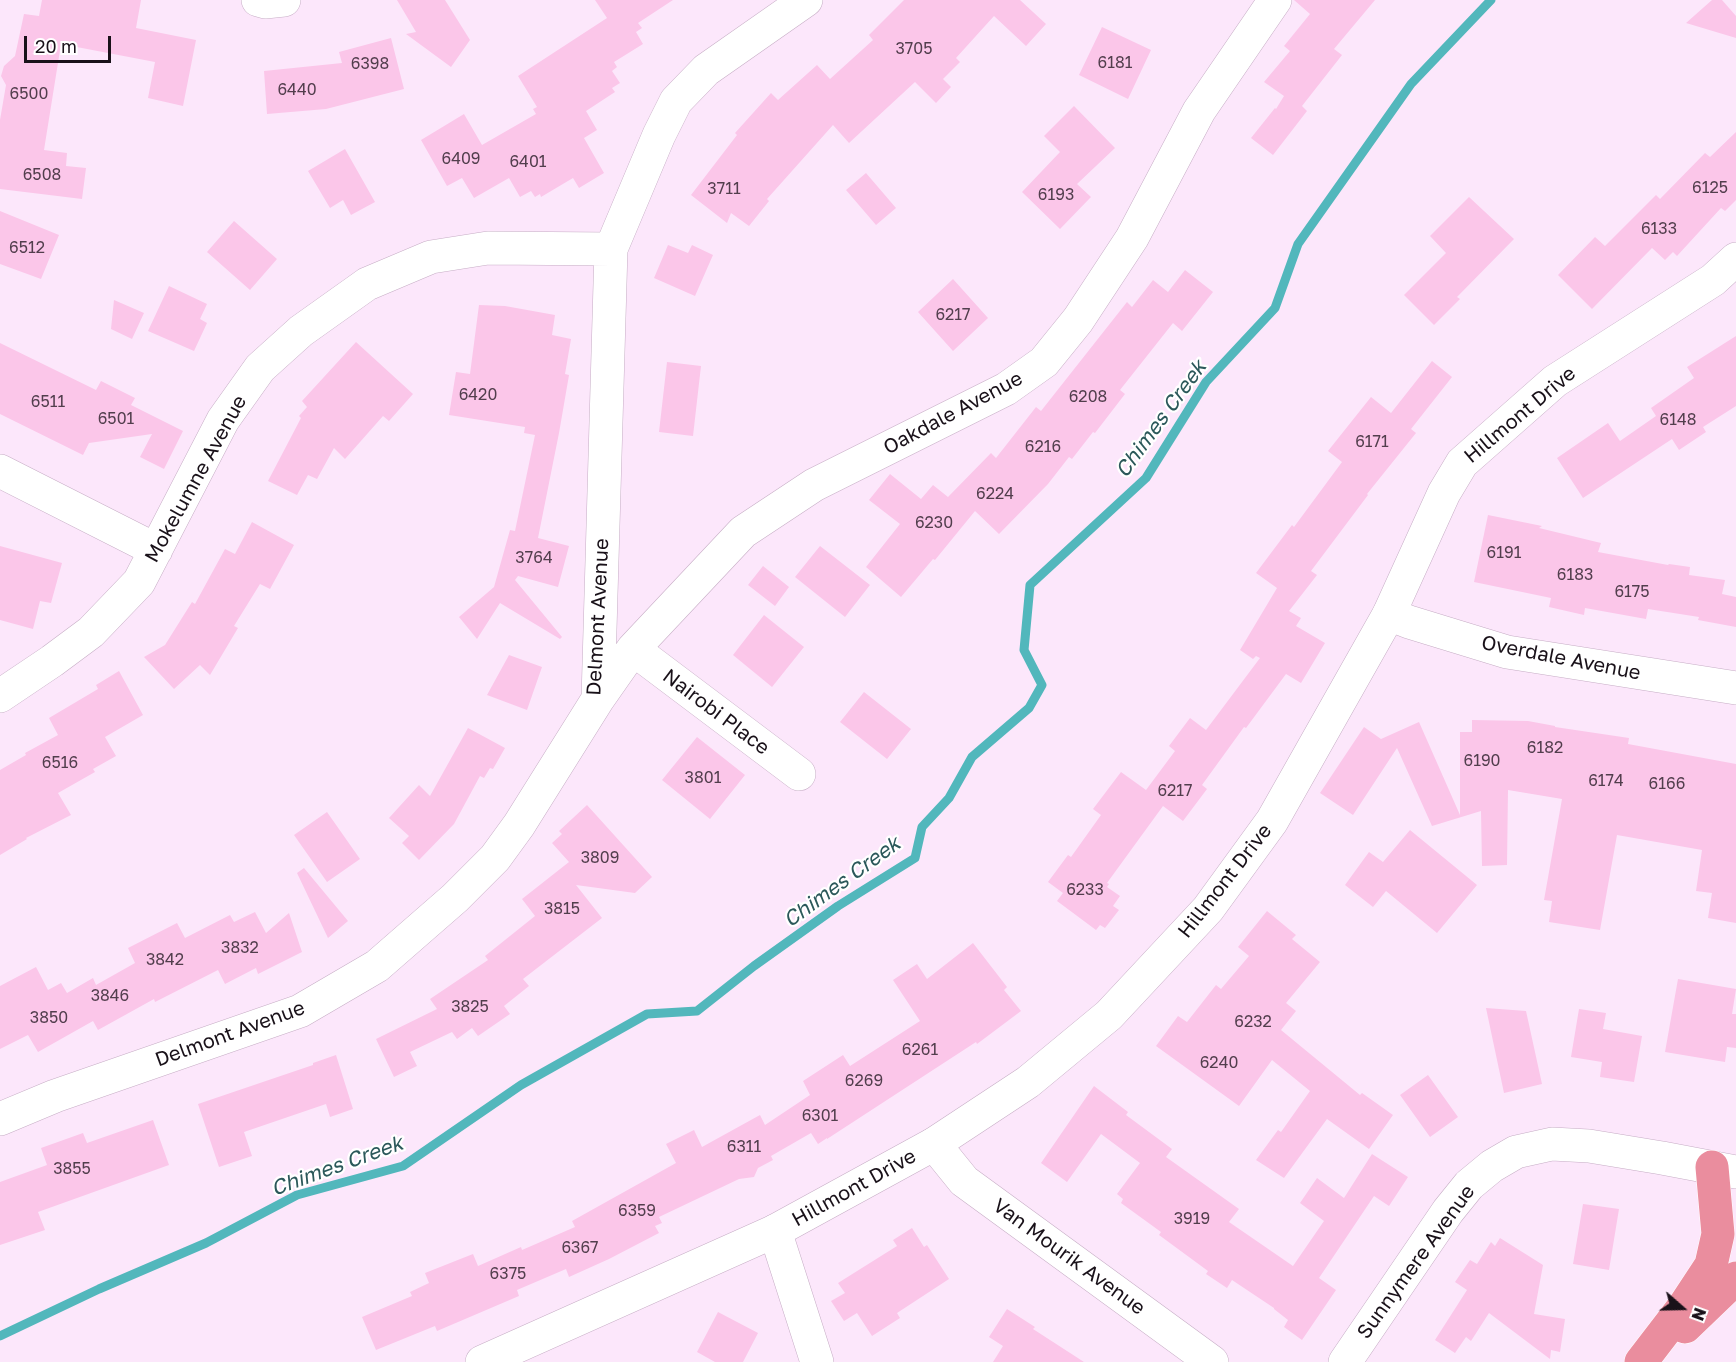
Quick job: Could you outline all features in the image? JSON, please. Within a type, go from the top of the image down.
[{"type":"highway","points":[[1641,1362],[1684,1306],[1711,1265],[1718,1234],[1724,1170]]},
{"type":"highway","points":[[1649,1362],[1736,1278]]},
{"type":"street","points":[[258,0],[265,3],[284,0]]},
{"type":"street","name":"Delmont Avenue","points":[[0,1119],[55,1096],[300,1011],[377,966],[455,898],[495,858],[543,789],[598,699],[611,249],[659,135],[676,101],[706,70],[806,0]]},
{"type":"street","name":"Oakdale Avenue","points":[[598,699],[633,649],[743,532],[814,485],[1006,389],[1044,363],[1078,321],[1132,238],[1199,111],[1275,0]]},
{"type":"street","name":"Mokelumne Avenue","points":[[0,696],[91,632],[139,582],[223,420],[260,368],[301,331],[367,284],[431,257],[488,248],[611,249]]},
{"type":"street","name":"Hillmont Drive","points":[[482,1362],[776,1231],[934,1144],[1028,1083],[1109,1015],[1208,909],[1272,821],[1389,614],[1444,493],[1462,463],[1555,381],[1713,280],[1736,259]]},
{"type":"street","points":[[0,471],[156,550]]},
{"type":"street","name":"Overdale Avenue","points":[[1389,614],[1507,652],[1736,688]]},
{"type":"street","name":"Nairobi Place","points":[[633,649],[799,774]]},
{"type":"street","name":"Van Mourik Avenue","points":[[934,1144],[964,1181],[1212,1362]]},
{"type":"street","name":"Sunnymere Avenue","points":[[1345,1362],[1448,1211],[1469,1185],[1492,1166],[1516,1152],[1552,1144],[1579,1146],[1724,1170]]},
{"type":"street","points":[[776,1231],[817,1362]]},
{"type":"building","points":[[42,0],[141,0],[136,28],[196,40],[183,106],[148,98],[155,62],[61,44],[44,150],[67,153],[66,166],[86,168],[82,199],[0,189],[0,120],[6,85],[1,76],[4,66],[15,56],[24,14],[39,16]]},
{"type":"building","points":[[397,0],[445,0],[470,40],[451,67],[406,34],[416,32]]},
{"type":"building","points":[[595,0],[673,0],[638,23],[642,28],[636,32],[643,44],[614,62],[617,67],[612,71],[620,83],[612,88],[615,92],[586,111],[597,130],[584,138],[604,173],[579,188],[573,178],[541,197],[540,194],[535,197],[531,191],[520,197],[509,178],[474,198],[462,178],[447,186],[421,140],[464,114],[482,145],[536,114],[533,109],[537,107],[518,76],[607,18]]},
{"type":"building","points":[[904,0],[1020,0],[1046,24],[1026,46],[994,16],[956,58],[960,62],[943,79],[951,87],[936,103],[915,82],[849,143],[833,125],[767,199],[769,201],[749,226],[731,213],[727,223],[691,195],[737,135],[735,133],[771,93],[778,100],[817,65],[830,79],[873,40],[869,35]]},
{"type":"building","points":[[1294,0],[1375,0],[1334,49],[1342,55],[1302,106],[1307,111],[1273,155],[1251,138],[1284,96],[1264,82],[1290,51],[1284,46],[1310,14]]},
{"type":"building","points":[[1712,0],[1722,0],[1736,16],[1736,38],[1686,23]]},
{"type":"building","points":[[1102,27],[1151,50],[1128,99],[1079,75]]},
{"type":"building","points":[[391,38],[404,89],[326,109],[267,114],[264,71],[342,63],[339,52]]},
{"type":"building","points":[[1074,106],[1115,148],[1077,184],[1091,197],[1060,229],[1022,192],[1060,152],[1044,136]]},
{"type":"building","points":[[1736,132],[1736,200],[1725,211],[1721,208],[1677,256],[1673,252],[1665,260],[1652,248],[1592,309],[1558,275],[1595,237],[1605,246],[1656,195],[1660,199],[1705,153],[1710,157]]},
{"type":"building","points":[[345,149],[375,202],[351,215],[343,200],[330,208],[308,171]]},
{"type":"building","points":[[866,173],[896,208],[876,225],[846,190]]},
{"type":"building","points":[[1469,197],[1514,239],[1457,297],[1460,299],[1434,325],[1404,295],[1446,253],[1430,236]]},
{"type":"building","points":[[0,211],[59,235],[41,279],[0,264]]},
{"type":"building","points":[[234,221],[277,259],[250,290],[207,252]]},
{"type":"building","points":[[668,245],[688,253],[692,245],[713,255],[695,296],[654,278]]},
{"type":"building","points":[[1185,270],[1213,292],[1182,331],[1173,323],[1120,390],[1125,394],[1095,433],[1093,432],[1072,459],[1069,457],[1048,484],[999,534],[975,511],[901,597],[866,567],[900,524],[869,500],[890,474],[921,499],[933,485],[948,497],[991,453],[996,458],[1036,407],[1041,411],[1127,302],[1132,307],[1153,280],[1168,292]]},
{"type":"building","points":[[953,279],[988,318],[953,351],[918,312]]},
{"type":"building","points":[[169,286],[207,304],[200,319],[207,323],[194,351],[148,331]]},
{"type":"building","points":[[114,300],[144,313],[132,339],[111,329]]},
{"type":"building","points":[[479,305],[505,306],[555,315],[552,335],[571,339],[565,374],[569,375],[538,538],[569,546],[558,587],[518,576],[515,580],[562,637],[560,639],[500,603],[477,639],[459,617],[494,587],[510,530],[515,531],[535,435],[524,433],[525,427],[449,415],[456,372],[470,374]]},
{"type":"building","points":[[1736,336],[1736,406],[1703,427],[1706,432],[1679,450],[1672,439],[1583,498],[1557,458],[1608,423],[1620,441],[1656,416],[1651,408],[1694,378],[1687,367]]},
{"type":"building","points":[[356,342],[413,394],[389,421],[383,416],[345,459],[334,448],[317,479],[308,475],[297,495],[268,481],[301,418],[299,416],[307,407],[302,401]]},
{"type":"building","points":[[0,343],[96,390],[101,381],[135,398],[131,405],[183,431],[164,469],[140,457],[152,434],[89,443],[83,455],[0,414]]},
{"type":"building","points":[[1432,361],[1452,377],[1411,429],[1416,433],[1367,494],[1311,571],[1317,575],[1289,611],[1301,618],[1296,626],[1325,643],[1301,683],[1286,674],[1202,785],[1207,789],[1183,821],[1163,806],[1107,883],[1109,884],[1107,887],[1120,896],[1113,906],[1119,910],[1105,928],[1100,925],[1096,930],[1057,901],[1063,893],[1048,882],[1068,855],[1071,857],[1101,815],[1093,809],[1121,772],[1146,790],[1175,751],[1169,746],[1190,718],[1206,730],[1260,658],[1256,656],[1253,659],[1240,650],[1277,588],[1256,573],[1292,525],[1294,527],[1342,462],[1328,451],[1371,397],[1391,413]]},
{"type":"building","points":[[667,362],[701,366],[693,436],[659,432]]},
{"type":"building","points":[[1488,515],[1542,526],[1539,528],[1601,543],[1598,552],[1690,567],[1689,575],[1725,580],[1722,594],[1736,597],[1736,627],[1698,620],[1699,617],[1648,609],[1646,619],[1585,608],[1584,615],[1549,607],[1551,598],[1474,582]]},
{"type":"building","points":[[252,522],[294,545],[270,589],[260,584],[234,626],[238,628],[210,675],[200,665],[174,689],[144,657],[165,645],[192,602],[195,604],[225,549],[235,554]]},
{"type":"building","points":[[0,546],[62,563],[51,603],[40,601],[33,629],[0,620]]},
{"type":"building","points":[[820,546],[870,585],[845,617],[795,577]]},
{"type":"building","points":[[763,566],[789,587],[775,606],[748,585]]},
{"type":"building","points":[[764,615],[804,647],[772,687],[733,655]]},
{"type":"building","points":[[509,655],[542,667],[527,710],[487,695]]},
{"type":"building","points":[[119,671],[143,715],[105,737],[116,756],[93,769],[95,772],[58,793],[71,815],[26,838],[0,855],[0,770],[58,735],[49,718],[98,689],[96,685]]},
{"type":"building","points":[[864,692],[911,729],[887,759],[840,722]]},
{"type":"building","points":[[1472,720],[1528,721],[1629,738],[1628,744],[1736,764],[1736,923],[1708,918],[1712,893],[1696,891],[1702,850],[1617,835],[1600,930],[1549,922],[1552,901],[1544,900],[1562,799],[1508,790],[1507,865],[1482,866],[1481,811],[1432,826],[1397,748],[1353,815],[1320,793],[1364,727],[1381,739],[1419,722],[1460,815],[1460,732],[1472,732]]},
{"type":"building","points":[[468,728],[505,748],[493,769],[490,768],[484,778],[480,776],[454,824],[419,860],[402,843],[409,836],[389,818],[419,785],[430,796]]},
{"type":"building","points":[[697,737],[745,775],[710,819],[662,780]]},
{"type":"building","points":[[587,805],[652,877],[635,893],[576,885],[602,918],[523,979],[529,986],[504,1006],[510,1014],[478,1036],[472,1028],[457,1039],[452,1032],[410,1052],[417,1066],[394,1077],[376,1039],[437,1009],[430,999],[488,960],[485,956],[535,916],[522,899],[569,862],[552,843],[562,834],[559,831]]},
{"type":"building","points":[[327,812],[360,859],[327,882],[294,835]]},
{"type":"building","points":[[1410,830],[1477,885],[1437,933],[1386,891],[1373,907],[1345,885],[1369,852],[1383,862]]},
{"type":"building","points":[[304,868],[348,921],[328,938],[297,873]]},
{"type":"building","points":[[1267,911],[1296,935],[1292,939],[1320,962],[1286,1003],[1296,1011],[1281,1030],[1360,1095],[1362,1093],[1393,1115],[1369,1149],[1327,1119],[1284,1178],[1256,1160],[1278,1130],[1281,1132],[1310,1091],[1272,1060],[1239,1106],[1156,1046],[1178,1016],[1187,1022],[1216,985],[1221,989],[1249,956],[1238,947]]},
{"type":"building","points":[[255,912],[266,933],[289,913],[302,952],[258,974],[256,968],[225,984],[218,970],[155,1002],[154,999],[98,1030],[93,1021],[38,1052],[28,1035],[0,1049],[0,986],[36,967],[48,990],[61,983],[67,993],[93,978],[96,985],[135,963],[128,948],[177,923],[185,938],[230,915],[234,922]]},
{"type":"building","points":[[973,943],[1007,987],[1004,990],[1021,1011],[977,1044],[976,1042],[818,1144],[811,1133],[771,1156],[773,1160],[758,1168],[754,1177],[739,1179],[659,1217],[662,1223],[655,1226],[659,1233],[609,1259],[569,1277],[566,1269],[517,1290],[519,1296],[437,1331],[435,1326],[376,1350],[362,1317],[412,1296],[410,1292],[429,1283],[425,1273],[473,1254],[478,1266],[575,1227],[572,1221],[676,1163],[666,1144],[694,1130],[702,1147],[760,1115],[765,1125],[810,1095],[803,1081],[843,1055],[850,1066],[920,1021],[893,980],[917,964],[927,979]]},
{"type":"building","points":[[1678,979],[1736,989],[1732,1014],[1736,1014],[1736,1048],[1727,1047],[1725,1062],[1665,1052]]},
{"type":"building","points":[[1486,1008],[1526,1011],[1542,1084],[1504,1093]]},
{"type":"building","points":[[1579,1009],[1606,1013],[1603,1029],[1642,1036],[1634,1082],[1600,1077],[1602,1062],[1571,1057]]},
{"type":"building","points":[[336,1055],[353,1109],[330,1117],[326,1104],[244,1132],[252,1156],[219,1167],[198,1104]]},
{"type":"building","points":[[1428,1075],[1458,1117],[1430,1137],[1400,1095]]},
{"type":"building","points":[[1094,1086],[1128,1112],[1126,1115],[1172,1149],[1166,1157],[1239,1209],[1229,1222],[1293,1266],[1324,1221],[1300,1203],[1317,1178],[1344,1198],[1372,1154],[1408,1177],[1389,1206],[1374,1196],[1319,1278],[1336,1290],[1302,1340],[1284,1327],[1288,1320],[1274,1308],[1232,1280],[1227,1288],[1206,1274],[1208,1271],[1159,1235],[1161,1232],[1121,1203],[1123,1199],[1117,1194],[1140,1163],[1101,1134],[1067,1182],[1041,1163]]},
{"type":"building","points":[[153,1120],[169,1165],[38,1212],[45,1230],[0,1245],[0,1182],[47,1165],[41,1148],[83,1133],[87,1143]]},
{"type":"building","points":[[1583,1204],[1619,1209],[1609,1270],[1573,1264]]},
{"type":"building","points":[[912,1228],[924,1247],[927,1245],[949,1279],[897,1313],[900,1318],[872,1336],[857,1313],[844,1321],[831,1301],[845,1293],[838,1283],[897,1246],[893,1240]]},
{"type":"building","points":[[1500,1238],[1543,1265],[1534,1314],[1565,1319],[1560,1352],[1551,1350],[1550,1359],[1489,1313],[1471,1341],[1466,1337],[1455,1353],[1435,1340],[1467,1290],[1455,1282],[1470,1260],[1477,1264],[1491,1242],[1495,1246]]},
{"type":"building","points":[[1007,1309],[1084,1362],[993,1362],[1003,1346],[989,1337]]},
{"type":"building","points":[[718,1312],[758,1333],[743,1362],[715,1362],[697,1352]]},
{"type":"waterway","name":"Chimes Creek","points":[[0,1336],[99,1289],[206,1243],[297,1195],[403,1166],[521,1085],[647,1014],[697,1011],[754,966],[838,906],[915,858],[922,827],[949,798],[972,757],[1029,708],[1042,685],[1024,650],[1030,585],[1146,478],[1206,382],[1275,308],[1298,244],[1411,84],[1491,0]]}]
